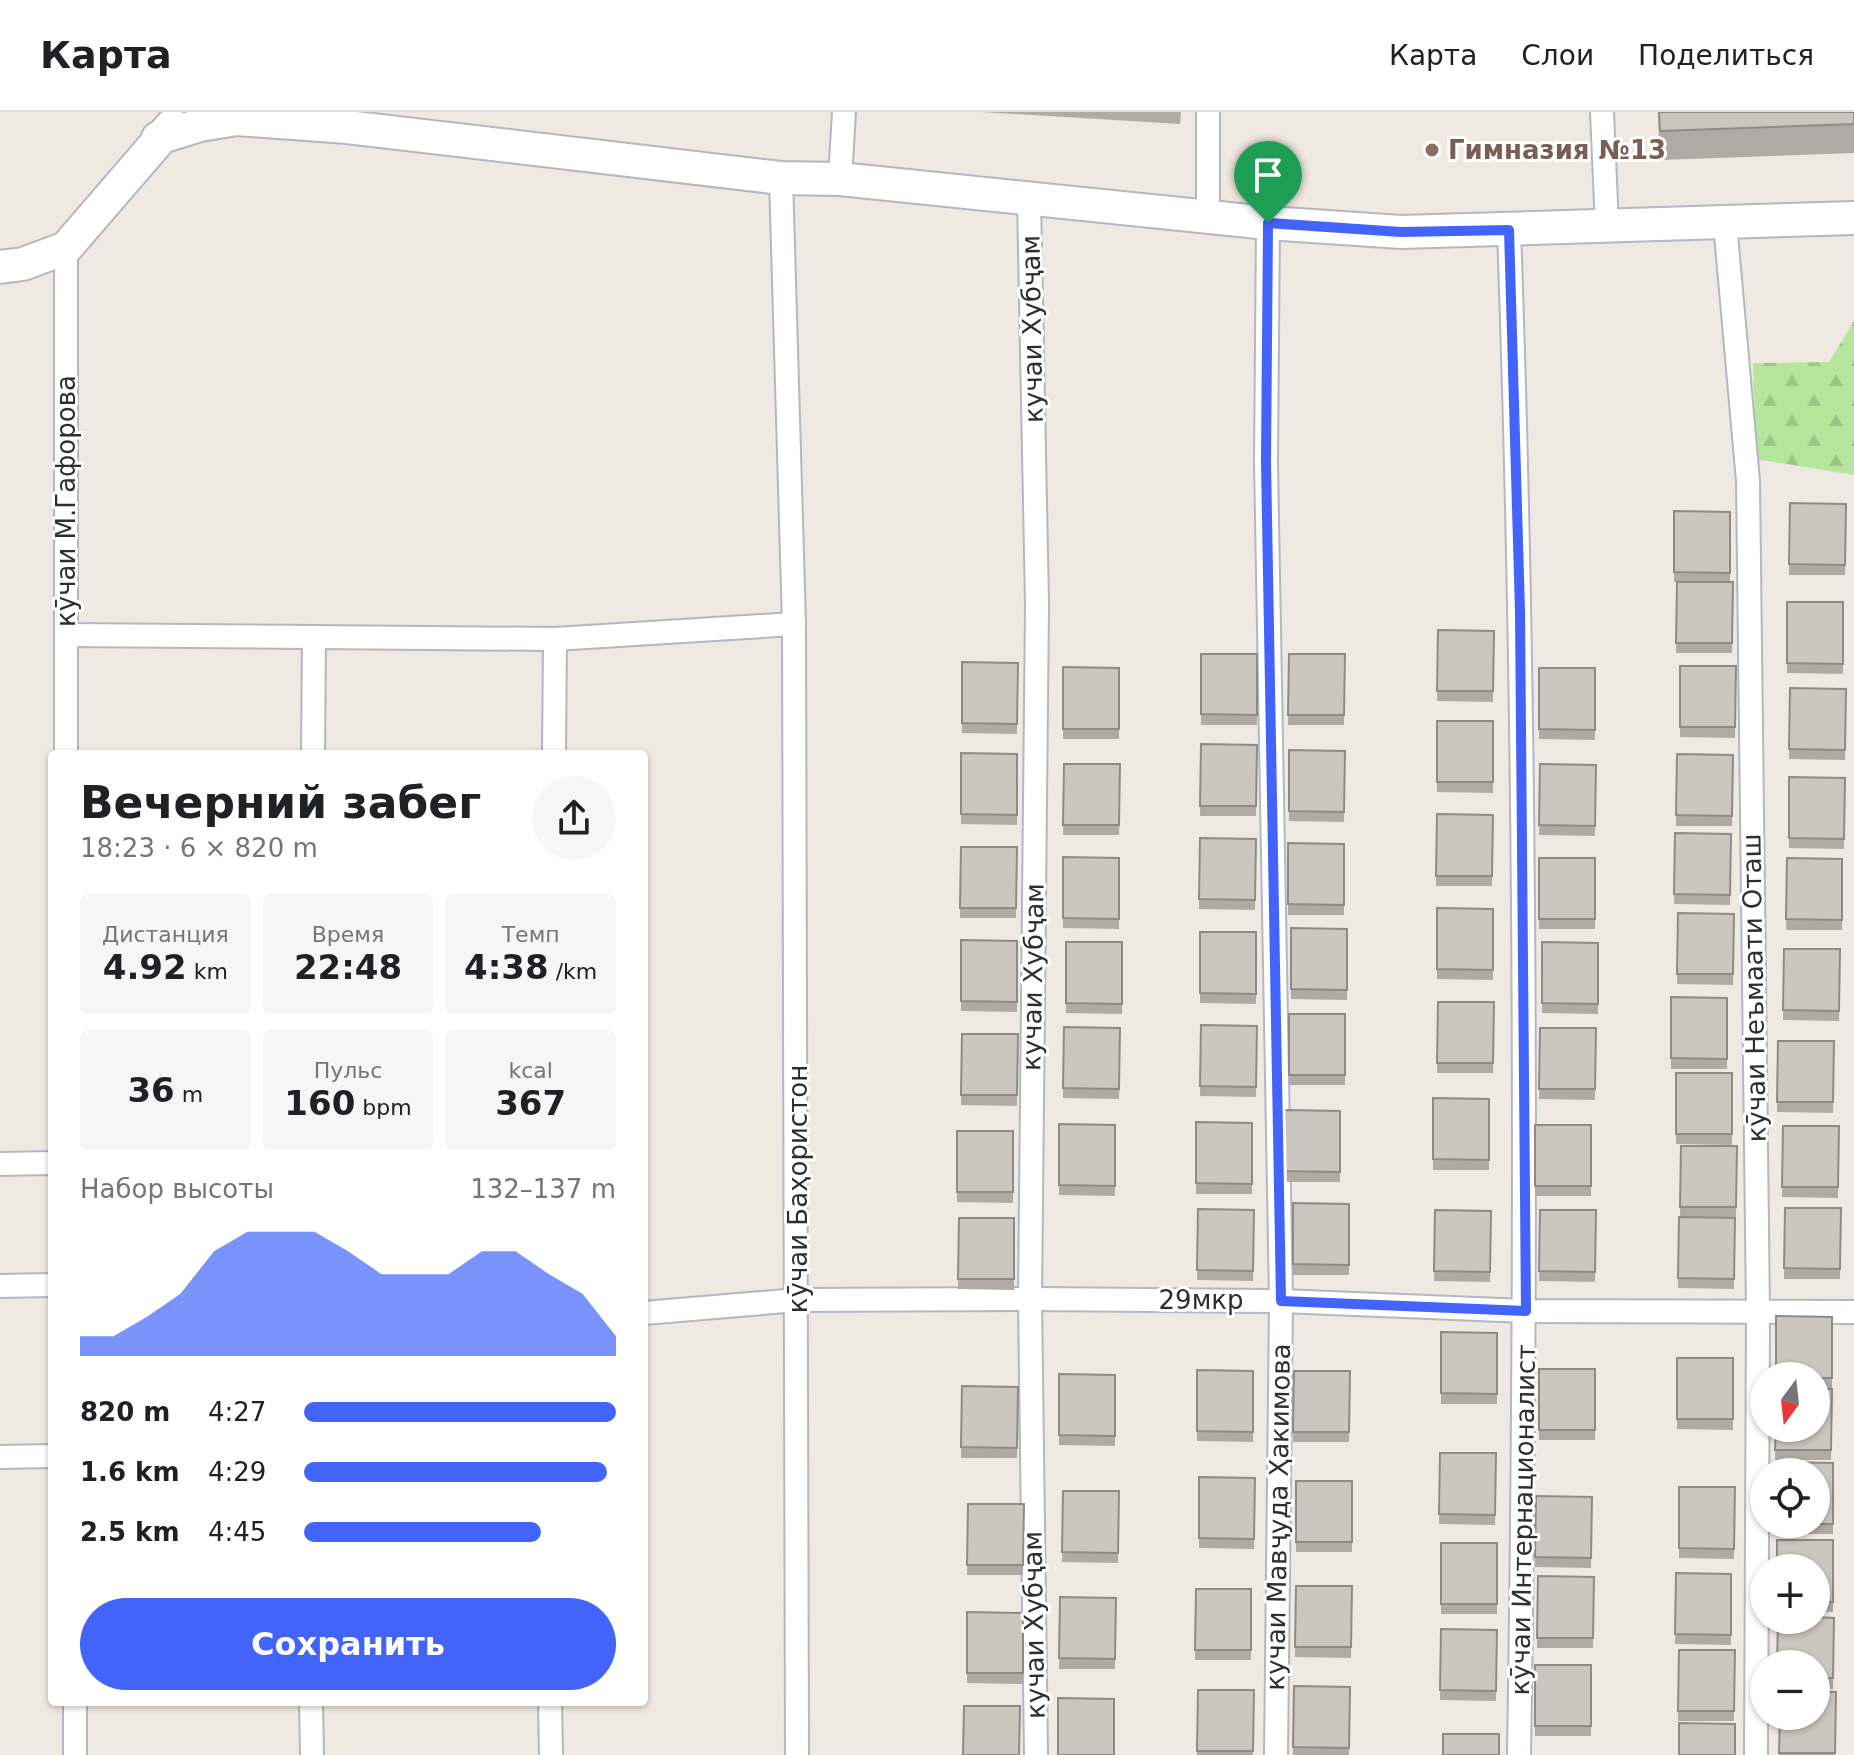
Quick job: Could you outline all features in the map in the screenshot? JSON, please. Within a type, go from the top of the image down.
[{"type":"main road","points":[[0,267],[23,264],[66,248],[160,125],[186,112]]},
{"type":"main road","points":[[160,125],[200,125],[235,116],[781,178],[840,179],[1268,223],[1401,232],[1854,218]]},
{"type":"street","points":[[840,179],[844,112]]},
{"type":"street","points":[[1208,112],[1208,217]]},
{"type":"street","points":[[1602,112],[1607,226]]},
{"type":"street","name":"кӯчаи Баҳористон","points":[[781,178],[794,624],[797,1755]]},
{"type":"street","name":"кучаи Хубҷам","points":[[1029,199],[1037,604],[1030,1299],[1036,1755]]},
{"type":"street","name":"кучаи Мавҷуда Ҳакимова","points":[[1268,223],[1266,462],[1281,1301],[1276,1755]]},
{"type":"street","name":"кӯчаи Неъмаати Оташ","points":[[1725,223],[1748,481],[1758,1313],[1756,1755]]},
{"type":"street","name":"кӯчаи Интернационалист","points":[[1509,230],[1520,612],[1526,1311],[1519,1755]]},
{"type":"street","name":"кӯчаи М.Гафорова","points":[[66,248],[66,750]]},
{"type":"street","points":[[66,635],[555,639],[794,624]]},
{"type":"street","points":[[313,750],[314,637]]},
{"type":"street","points":[[554,750],[555,639]]},
{"type":"street","points":[[0,1164],[48,1163]]},
{"type":"street","points":[[0,1286],[48,1285]]},
{"type":"street","name":"29мкр","points":[[648,1313],[798,1300],[1030,1299],[1281,1301],[1526,1311],[1854,1312]]},
{"type":"street","points":[[0,1457],[48,1456]]},
{"type":"street","points":[[75,1706],[75,1755]]},
{"type":"street","points":[[311,1706],[312,1755]]},
{"type":"street","points":[[550,1706],[551,1755]]},
{"type":"green space","points":[[1854,321],[1854,475],[1756,459],[1753,363],[1829,362]]},
{"type":"building","points":[[1659,112],[1854,112],[1854,124],[1660,131]]},
{"type":"building","points":[[1790,503],[1846,504],[1845,565],[1789,564]]},
{"type":"building","points":[[1674,511],[1730,512],[1730,573],[1674,572]]},
{"type":"building","points":[[1677,582],[1733,582],[1732,643],[1676,643]]},
{"type":"building","points":[[1787,602],[1843,602],[1843,664],[1787,663]]},
{"type":"building","points":[[1438,630],[1494,631],[1493,691],[1437,691]]},
{"type":"building","points":[[1201,654],[1257,654],[1257,715],[1201,714]]},
{"type":"building","points":[[1289,654],[1345,654],[1344,715],[1288,715]]},
{"type":"building","points":[[962,662],[1018,663],[1017,724],[962,723]]},
{"type":"building","points":[[1680,666],[1736,666],[1735,727],[1680,727]]},
{"type":"building","points":[[1063,667],[1119,668],[1119,729],[1063,729]]},
{"type":"building","points":[[1539,668],[1595,668],[1595,730],[1539,729]]},
{"type":"building","points":[[1790,688],[1846,689],[1845,750],[1789,749]]},
{"type":"building","points":[[1437,721],[1493,721],[1493,782],[1437,782]]},
{"type":"building","points":[[1201,744],[1257,745],[1256,806],[1200,806]]},
{"type":"building","points":[[1289,750],[1345,751],[1344,812],[1289,811]]},
{"type":"building","points":[[961,753],[1017,754],[1017,815],[961,814]]},
{"type":"building","points":[[1677,754],[1733,755],[1732,816],[1676,815]]},
{"type":"building","points":[[1064,764],[1120,764],[1119,825],[1063,825]]},
{"type":"building","points":[[1540,764],[1596,765],[1595,826],[1539,825]]},
{"type":"building","points":[[1789,777],[1845,778],[1844,839],[1789,838]]},
{"type":"building","points":[[1437,814],[1493,815],[1492,876],[1436,876]]},
{"type":"building","points":[[1675,833],[1731,834],[1730,895],[1674,894]]},
{"type":"building","points":[[1200,838],[1256,839],[1255,900],[1199,899]]},
{"type":"building","points":[[1288,843],[1344,844],[1344,905],[1288,904]]},
{"type":"building","points":[[961,847],[1017,847],[1016,908],[960,908]]},
{"type":"building","points":[[1063,857],[1119,858],[1119,919],[1063,918]]},
{"type":"building","points":[[1539,858],[1595,858],[1595,919],[1539,919]]},
{"type":"building","points":[[1787,858],[1842,859],[1842,920],[1786,919]]},
{"type":"building","points":[[1437,908],[1493,909],[1493,970],[1437,969]]},
{"type":"building","points":[[1678,913],[1734,914],[1733,974],[1677,974]]},
{"type":"building","points":[[1291,928],[1347,929],[1347,990],[1291,989]]},
{"type":"building","points":[[1200,932],[1256,932],[1256,994],[1200,993]]},
{"type":"building","points":[[961,940],[1017,941],[1017,1002],[961,1001]]},
{"type":"building","points":[[1066,942],[1122,942],[1122,1004],[1066,1003]]},
{"type":"building","points":[[1542,942],[1598,943],[1598,1004],[1542,1003]]},
{"type":"building","points":[[1784,949],[1840,949],[1839,1011],[1783,1010]]},
{"type":"building","points":[[1671,997],[1727,998],[1727,1059],[1671,1058]]},
{"type":"building","points":[[1438,1002],[1494,1002],[1493,1063],[1437,1063]]},
{"type":"building","points":[[1289,1014],[1345,1014],[1345,1075],[1289,1075]]},
{"type":"building","points":[[1201,1025],[1257,1026],[1256,1087],[1200,1086]]},
{"type":"building","points":[[1064,1027],[1120,1028],[1119,1089],[1063,1088]]},
{"type":"building","points":[[1540,1028],[1596,1028],[1595,1089],[1539,1089]]},
{"type":"building","points":[[962,1034],[1018,1034],[1017,1095],[961,1095]]},
{"type":"building","points":[[1778,1041],[1834,1041],[1833,1102],[1777,1102]]},
{"type":"building","points":[[1676,1073],[1732,1073],[1732,1134],[1676,1134]]},
{"type":"building","points":[[1433,1098],[1489,1099],[1489,1160],[1433,1159]]},
{"type":"building","points":[[1285,1110],[1340,1111],[1340,1172],[1284,1171]]},
{"type":"building","points":[[1196,1122],[1252,1123],[1252,1184],[1196,1183]]},
{"type":"building","points":[[1059,1124],[1115,1125],[1115,1186],[1059,1185]]},
{"type":"building","points":[[1535,1125],[1591,1125],[1591,1186],[1535,1186]]},
{"type":"building","points":[[1783,1126],[1839,1126],[1838,1187],[1782,1187]]},
{"type":"building","points":[[957,1131],[1013,1131],[1013,1192],[957,1192]]},
{"type":"building","points":[[1681,1146],[1737,1146],[1736,1207],[1680,1207]]},
{"type":"building","points":[[1293,1203],[1349,1204],[1349,1265],[1293,1264]]},
{"type":"building","points":[[1785,1208],[1841,1208],[1840,1269],[1784,1268]]},
{"type":"building","points":[[1198,1209],[1254,1210],[1253,1271],[1197,1270]]},
{"type":"building","points":[[1435,1210],[1491,1211],[1490,1272],[1434,1271]]},
{"type":"building","points":[[1540,1210],[1596,1210],[1595,1272],[1539,1271]]},
{"type":"building","points":[[1679,1217],[1735,1218],[1734,1279],[1678,1278]]},
{"type":"building","points":[[959,1218],[1014,1218],[1014,1279],[958,1279]]},
{"type":"building","points":[[1776,1316],[1832,1317],[1832,1378],[1830,1362],[1776,1362]]},
{"type":"building","points":[[1441,1332],[1497,1333],[1497,1394],[1441,1393]]},
{"type":"building","points":[[1677,1358],[1733,1358],[1733,1419],[1677,1419]]},
{"type":"building","points":[[1539,1369],[1595,1369],[1595,1430],[1539,1430]]},
{"type":"building","points":[[1197,1370],[1253,1371],[1253,1432],[1197,1431]]},
{"type":"building","points":[[1294,1371],[1350,1371],[1349,1432],[1293,1432]]},
{"type":"building","points":[[1059,1374],[1115,1375],[1115,1436],[1059,1435]]},
{"type":"building","points":[[962,1386],[1018,1387],[1017,1448],[961,1447]]},
{"type":"building","points":[[1832,1389],[1831,1450],[1775,1450],[1775,1442],[1830,1442]]},
{"type":"building","points":[[1440,1453],[1496,1453],[1495,1515],[1439,1514]]},
{"type":"building","points":[[1830,1463],[1833,1463],[1833,1524],[1830,1524]]},
{"type":"building","points":[[1199,1477],[1255,1478],[1254,1539],[1199,1538]]},
{"type":"building","points":[[1296,1481],[1352,1481],[1352,1542],[1296,1542]]},
{"type":"building","points":[[1679,1487],[1735,1487],[1734,1549],[1679,1548]]},
{"type":"building","points":[[1063,1491],[1119,1491],[1118,1553],[1062,1552]]},
{"type":"building","points":[[1536,1496],[1592,1497],[1591,1558],[1535,1557]]},
{"type":"building","points":[[968,1504],[1024,1504],[1023,1565],[967,1565]]},
{"type":"building","points":[[1777,1540],[1833,1540],[1833,1602],[1830,1602],[1830,1554],[1777,1554]]},
{"type":"building","points":[[1441,1543],[1497,1543],[1497,1604],[1441,1604]]},
{"type":"building","points":[[1676,1573],[1731,1574],[1731,1635],[1675,1634]]},
{"type":"building","points":[[1538,1576],[1594,1577],[1593,1638],[1537,1638]]},
{"type":"building","points":[[1296,1586],[1352,1586],[1351,1647],[1295,1647]]},
{"type":"building","points":[[1196,1589],[1251,1589],[1251,1650],[1195,1650]]},
{"type":"building","points":[[1060,1597],[1116,1598],[1115,1659],[1059,1658]]},
{"type":"building","points":[[967,1612],[1023,1613],[1023,1673],[967,1673]]},
{"type":"building","points":[[1830,1618],[1834,1618],[1833,1678],[1830,1678],[1830,1650],[1777,1650],[1778,1634],[1830,1634]]},
{"type":"building","points":[[1441,1629],[1497,1630],[1496,1691],[1440,1690]]},
{"type":"building","points":[[1679,1650],[1735,1650],[1734,1711],[1678,1711]]},
{"type":"building","points":[[1535,1665],[1591,1665],[1591,1726],[1535,1726]]},
{"type":"building","points":[[1294,1686],[1350,1687],[1349,1748],[1293,1747]]},
{"type":"building","points":[[1198,1690],[1254,1690],[1253,1751],[1197,1751]]},
{"type":"building","points":[[1830,1692],[1836,1692],[1835,1753],[1779,1753],[1780,1730],[1830,1730]]},
{"type":"building","points":[[1058,1698],[1114,1699],[1114,1755],[1058,1755]]},
{"type":"building","points":[[964,1706],[1020,1706],[1019,1755],[963,1755]]},
{"type":"building","points":[[1679,1723],[1735,1724],[1735,1755],[1679,1755]]},
{"type":"building","points":[[1443,1734],[1499,1734],[1499,1755],[1443,1755]]},
{"type":"place","name":"Гимназия №13","points":[[1432,150]]},
{"type":"route","points":[[1268,223],[1401,232],[1509,230],[1520,612],[1526,1311],[1281,1301],[1266,462],[1268,223]]}]
